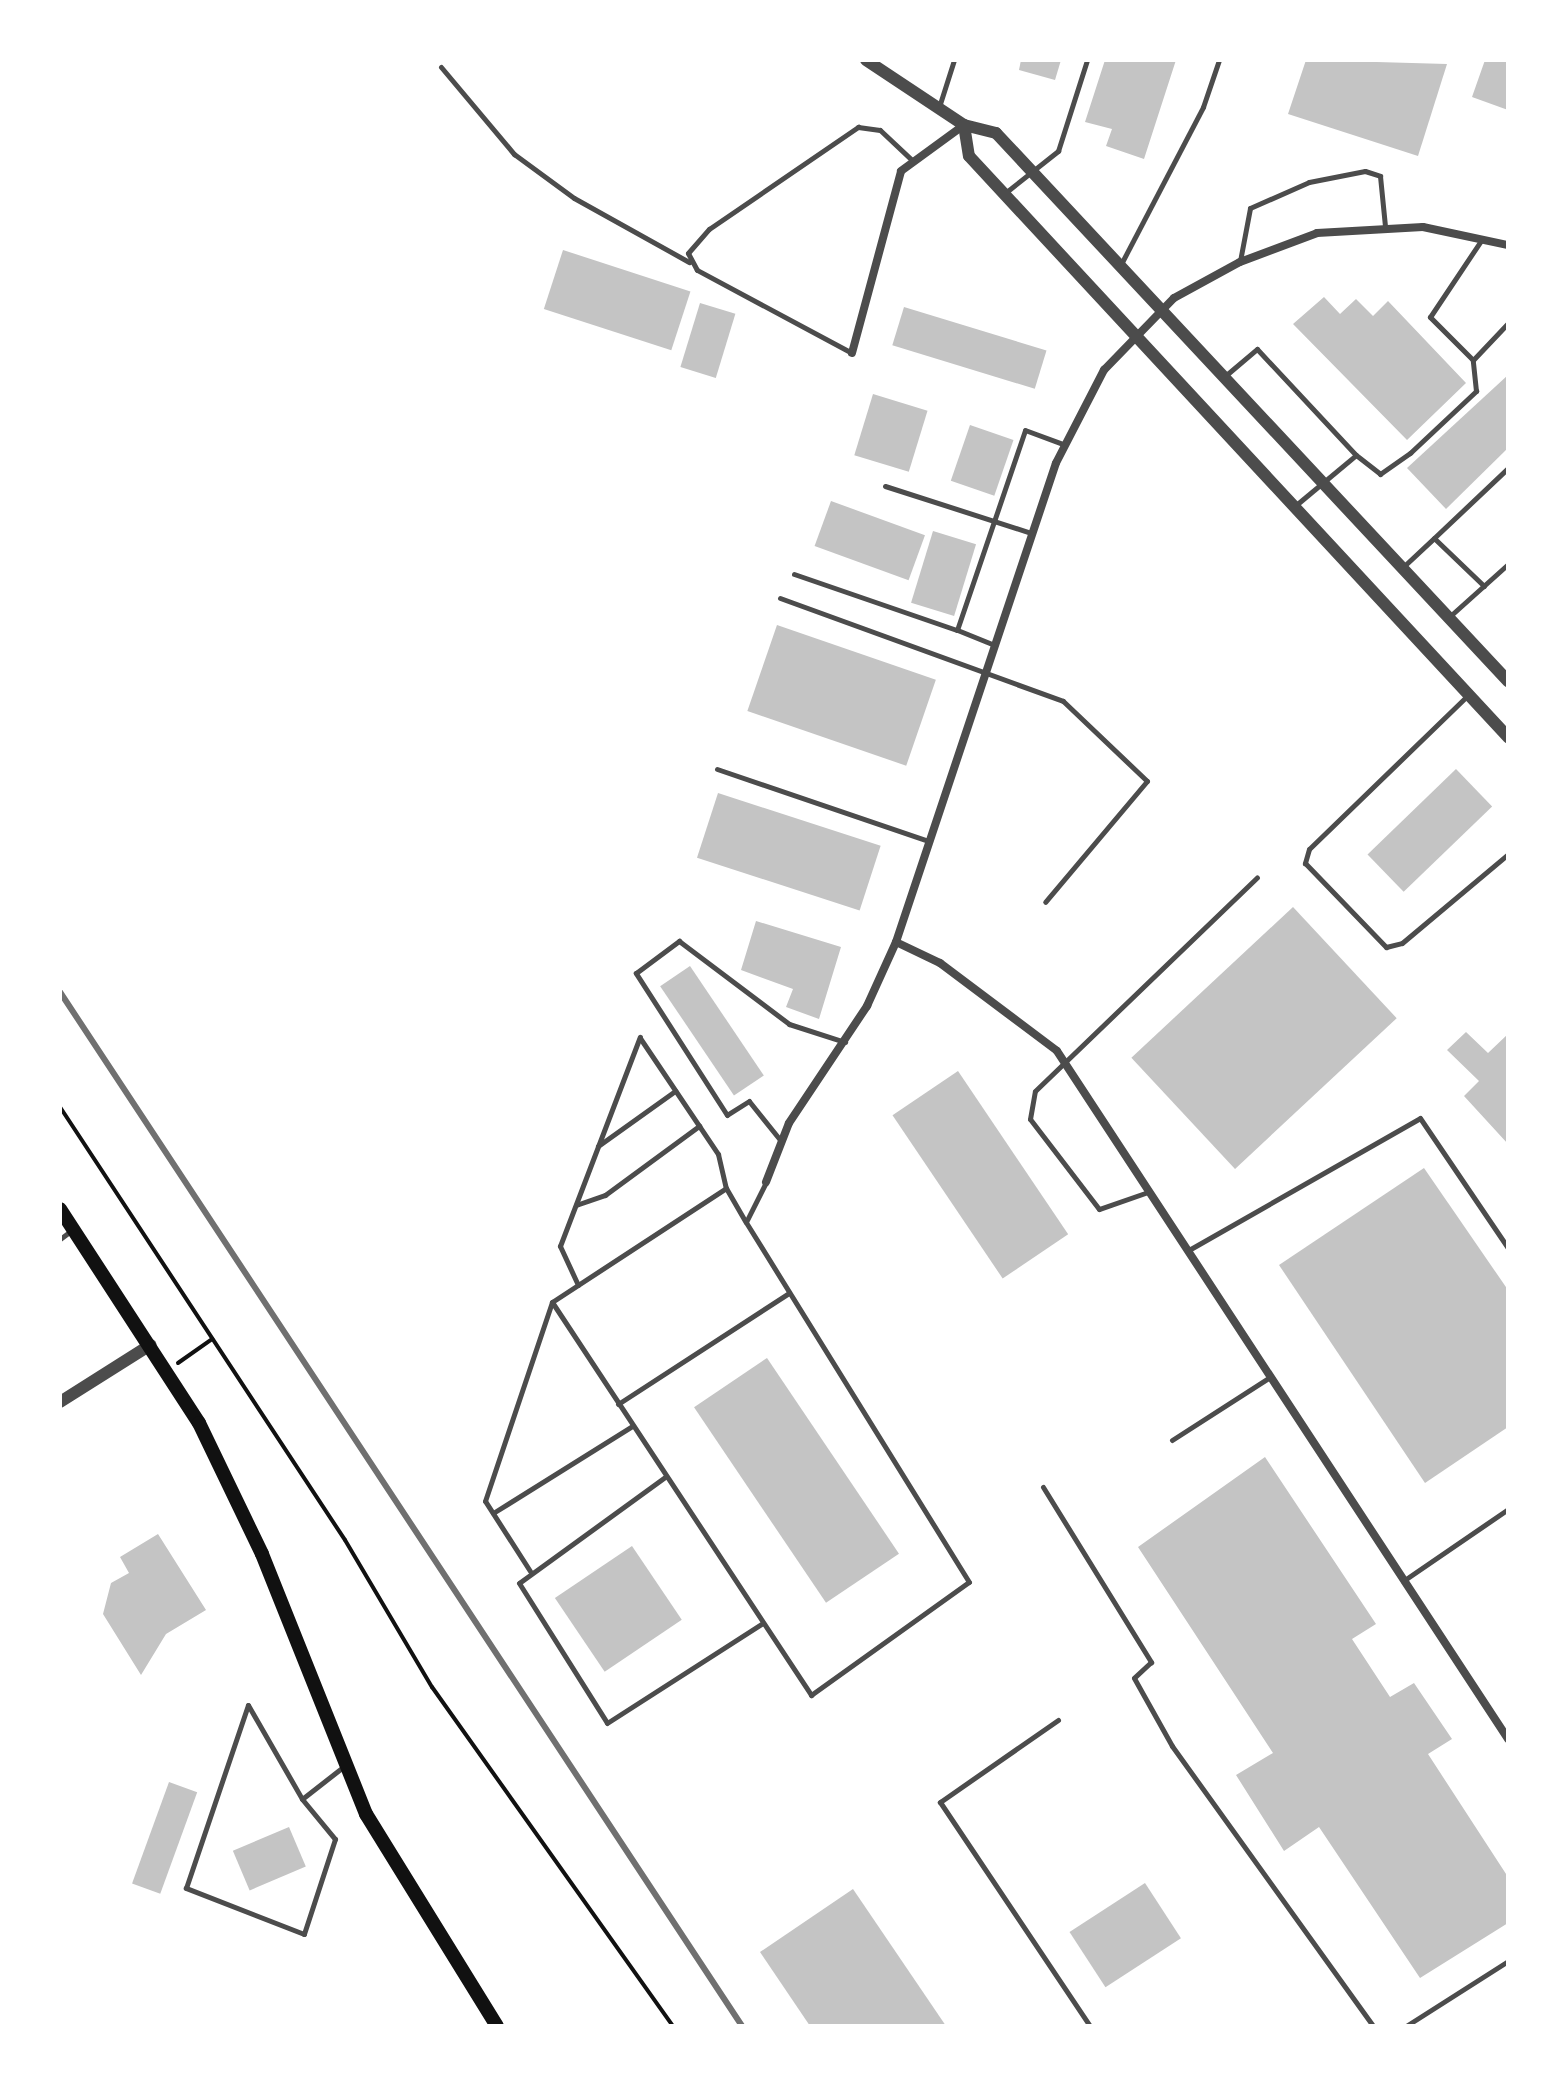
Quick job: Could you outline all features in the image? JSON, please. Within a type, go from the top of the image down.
[{"type":"main road","points":[[60,1209],[166,1371],[262,1554],[344,1767],[497,2026]]},
{"type":"street","points":[[866,60],[964,125],[996,133],[1158,312],[1508,681]]},
{"type":"street","points":[[852,353],[901,171],[964,125]]},
{"type":"street","points":[[964,125],[969,156],[1133,337],[1508,737]]},
{"type":"street","points":[[766,1182],[782,1142],[845,1042],[896,942],[992,644],[1063,444],[1088,394],[1133,337],[1158,312],[1240,262],[1317,233],[1385,226],[1483,237],[1508,245]]},
{"type":"street","points":[[896,942],[1008,1010],[1063,1059],[1267,1379],[1508,1739]]},
{"type":"street","points":[[60,1402],[150,1345]]},
{"type":"lane","points":[[939,108],[954,60]]},
{"type":"lane","points":[[1004,194],[1058,151],[1087,60]]},
{"type":"lane","points":[[1120,267],[1203,107],[1219,60]]},
{"type":"lane","points":[[441,67],[514,154],[574,198],[852,353]]},
{"type":"lane","points":[[690,262],[692,242],[858,127],[880,130],[914,161]]},
{"type":"lane","points":[[1240,262],[1250,208],[1309,182],[1365,171],[1380,176],[1385,226]]},
{"type":"lane","points":[[1222,379],[1257,349],[1356,455],[1380,474],[1410,453],[1476,391],[1473,360],[1430,317],[1483,237]]},
{"type":"lane","points":[[1473,360],[1508,323]]},
{"type":"lane","points":[[957,630],[1025,430],[1063,444]]},
{"type":"lane","points":[[1292,508],[1356,455]]},
{"type":"lane","points":[[1402,569],[1508,468]]},
{"type":"lane","points":[[885,486],[1031,533]]},
{"type":"lane","points":[[1434,538],[1484,586]]},
{"type":"lane","points":[[1448,618],[1508,564]]},
{"type":"lane","points":[[794,574],[992,644]]},
{"type":"lane","points":[[780,598],[1063,701],[1147,781],[1045,902]]},
{"type":"lane","points":[[1469,695],[1309,849],[1305,863],[1386,947],[1402,943],[1508,854]]},
{"type":"lane","points":[[717,769],[928,841]]},
{"type":"lane","points":[[1148,1192],[1099,1209],[1030,1119],[1035,1091],[1063,1059],[1257,877]]},
{"type":"lane","points":[[782,1142],[749,1101],[727,1115],[636,973],[679,941],[789,1024],[845,1042]]},
{"type":"lane","points":[[552,1302],[811,1695],[969,1582],[726,1188],[718,1154],[640,1037],[560,1246],[578,1285]]},
{"type":"lane","points":[[598,1146],[675,1091]]},
{"type":"lane","points":[[1186,1251],[1420,1118],[1508,1248]]},
{"type":"lane","points":[[575,1205],[605,1195],[699,1126]]},
{"type":"lane","points":[[746,1222],[766,1182]]},
{"type":"lane","points":[[530,1571],[485,1501],[552,1302],[726,1188]]},
{"type":"lane","points":[[60,1239],[73,1229]]},
{"type":"lane","points":[[618,1404],[789,1293]]},
{"type":"lane","points":[[1172,1440],[1267,1379]]},
{"type":"lane","points":[[493,1513],[632,1426]]},
{"type":"lane","points":[[665,1477],[530,1571],[519,1583],[607,1723],[763,1623]]},
{"type":"lane","points":[[1043,1487],[1151,1662],[1134,1678],[1172,1746],[1373,2026]]},
{"type":"lane","points":[[1402,1582],[1508,1509]]},
{"type":"lane","points":[[248,1705],[302,1799],[335,1839],[304,1934],[186,1888],[248,1705]]},
{"type":"lane","points":[[1058,1720],[940,1802],[1090,2026]]},
{"type":"lane","points":[[302,1799],[344,1767]]},
{"type":"lane","points":[[1406,2026],[1508,1961]]},
{"type":"path","points":[[60,1107],[212,1339],[432,1687],[673,2026]]},
{"type":"path","points":[[166,1371],[212,1339]]},
{"type":"building","points":[[1021,60],[1061,60],[1055,80],[1019,70]]},
{"type":"building","points":[[1105,60],[1176,60],[1144,159],[1106,146],[1112,129],[1085,122]]},
{"type":"building","points":[[1306,60],[1447,64],[1418,156],[1288,114]]},
{"type":"building","points":[[1485,60],[1508,60],[1508,110],[1472,97]]},
{"type":"building","points":[[563,250],[690,291],[671,350],[544,309]]},
{"type":"building","points":[[1324,297],[1340,314],[1356,299],[1373,316],[1388,301],[1466,383],[1407,440],[1293,324]]},
{"type":"building","points":[[700,303],[735,314],[716,378],[680,367]]},
{"type":"building","points":[[904,307],[1046,351],[1035,389],[892,345]]},
{"type":"building","points":[[1508,375],[1508,448],[1446,509],[1407,468]]},
{"type":"building","points":[[873,394],[928,411],[909,472],[854,455]]},
{"type":"building","points":[[970,425],[1013,440],[994,496],[951,481]]},
{"type":"building","points":[[831,501],[925,535],[909,580],[815,546]]},
{"type":"building","points":[[933,531],[976,544],[954,616],[911,603]]},
{"type":"building","points":[[777,625],[936,680],[906,766],[747,711]]},
{"type":"building","points":[[1456,769],[1492,806],[1404,892],[1368,854]]},
{"type":"building","points":[[718,793],[881,846],[860,911],[697,858]]},
{"type":"building","points":[[1293,907],[1397,1018],[1235,1169],[1131,1058]]},
{"type":"building","points":[[756,921],[841,947],[819,1019],[786,1007],[793,989],[741,970]]},
{"type":"building","points":[[690,966],[764,1075],[734,1096],[660,986]]},
{"type":"building","points":[[1466,1032],[1488,1053],[1508,1034],[1508,1144],[1464,1096],[1479,1081],[1447,1050]]},
{"type":"building","points":[[958,1071],[1068,1234],[1003,1278],[893,1115]]},
{"type":"building","points":[[1424,1168],[1508,1290],[1508,1427],[1425,1483],[1279,1265]]},
{"type":"building","points":[[767,1358],[899,1554],[826,1603],[694,1407]]},
{"type":"building","points":[[1265,1457],[1376,1624],[1352,1639],[1390,1697],[1414,1683],[1452,1739],[1428,1754],[1508,1877],[1508,1923],[1420,1978],[1319,1827],[1284,1851],[1236,1775],[1273,1753],[1138,1547]]},
{"type":"building","points":[[158,1534],[206,1610],[166,1634],[141,1675],[103,1614],[111,1583],[129,1573],[120,1557]]},
{"type":"building","points":[[632,1546],[682,1620],[605,1672],[555,1598]]},
{"type":"building","points":[[169,1782],[197,1792],[160,1894],[132,1883]]},
{"type":"building","points":[[289,1827],[306,1867],[250,1890],[233,1851]]},
{"type":"building","points":[[1145,1883],[1181,1938],[1105,1987],[1070,1932]]},
{"type":"building","points":[[853,1889],[946,2026],[810,2026],[760,1952]]},
{"type":"railway","points":[[60,992],[742,2026]]}]
